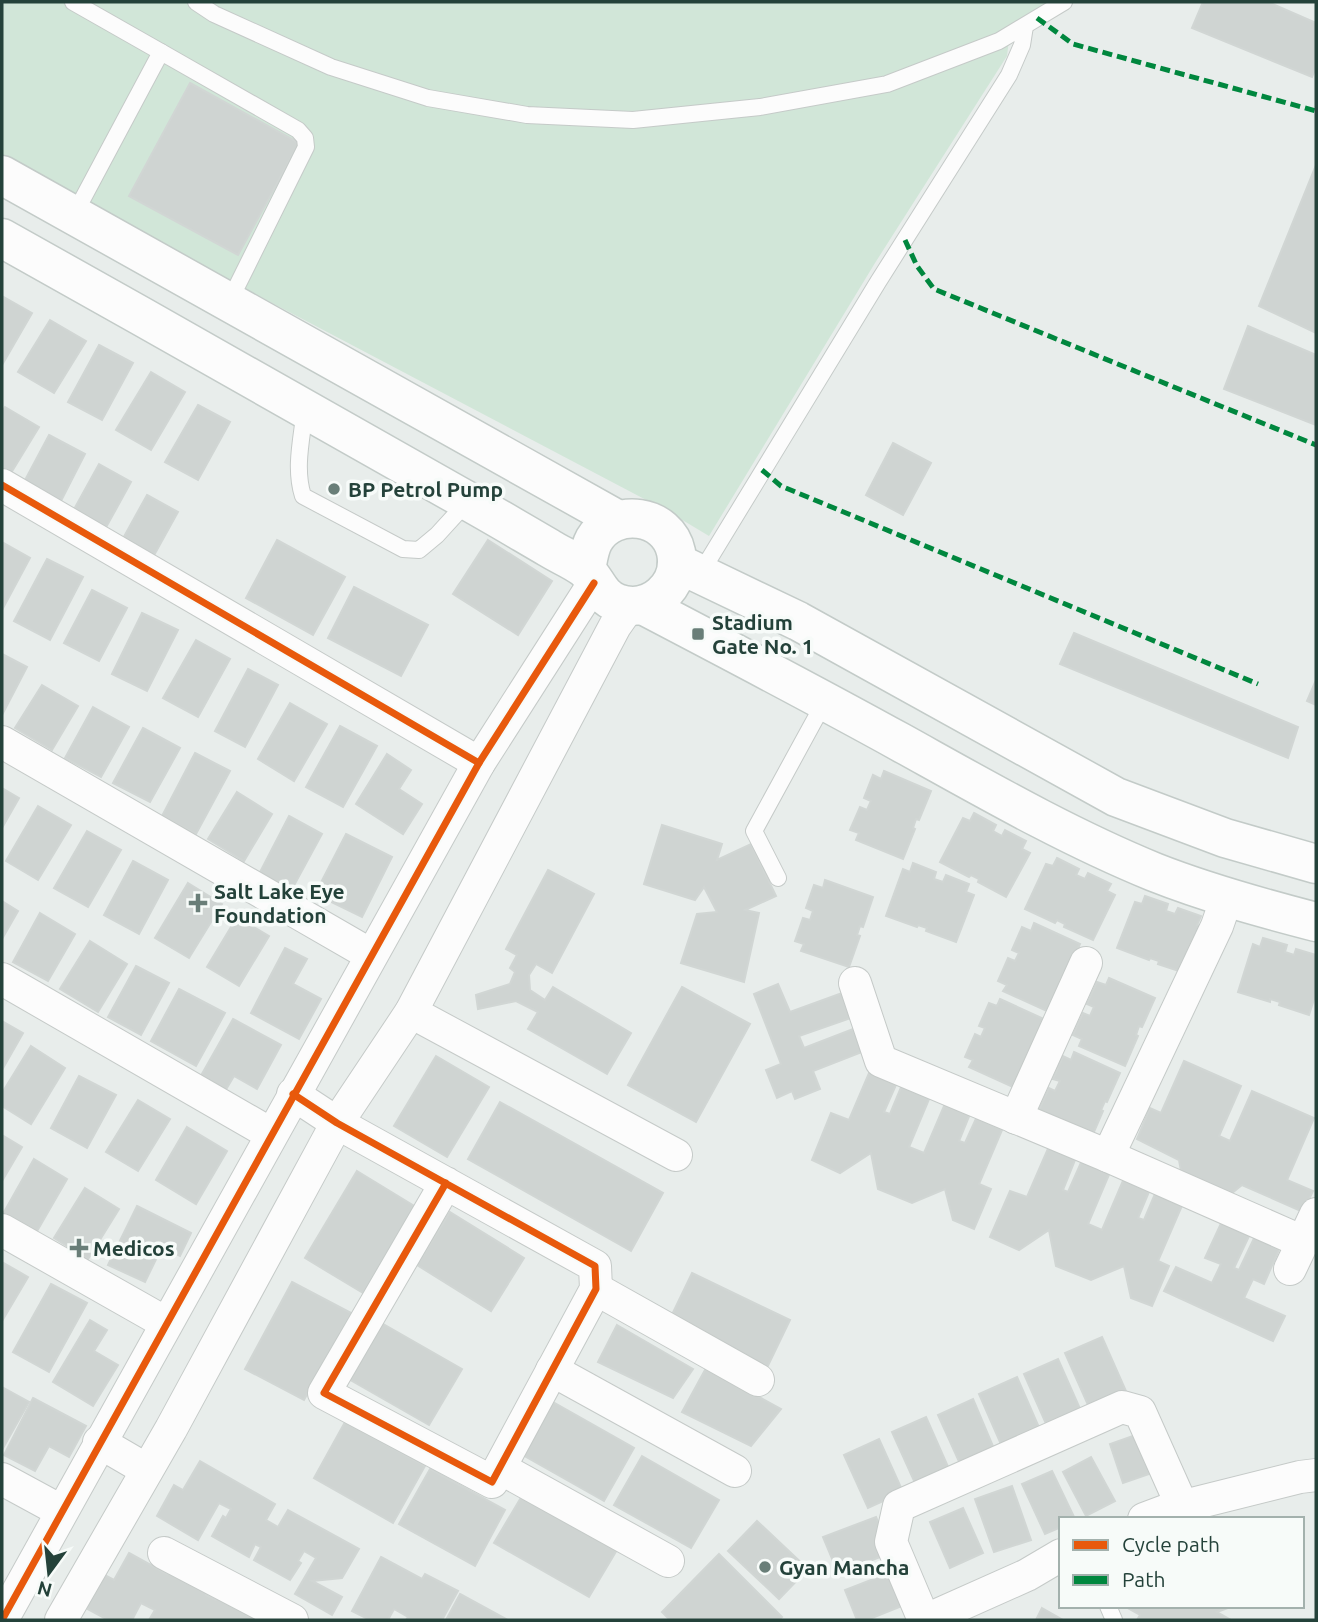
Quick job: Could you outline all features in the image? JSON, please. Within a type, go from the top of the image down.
[{"type":"main road","points":[[2,175],[618,520]]},
{"type":"main road","points":[[2,238],[468,501],[590,576],[603,594],[615,602],[636,605],[825,701],[1034,816],[1093,845],[1155,873],[1316,922]]},
{"type":"main road","points":[[121,305],[148,257]]},
{"type":"main road","points":[[590,576],[594,540],[604,528],[618,520],[646,520],[659,526],[669,536],[689,569],[798,621],[1116,797],[1225,838],[1316,864]]},
{"type":"main road","points":[[636,605],[656,600],[675,578],[689,569]]},
{"type":"main road","points":[[1093,845],[1116,797]]},
{"type":"street","points":[[2,485],[479,763]]},
{"type":"street","points":[[2,1620],[479,763],[590,576]]},
{"type":"street","points":[[61,1620],[147,1470],[337,1123],[411,1012],[615,626],[636,605]]},
{"type":"street","points":[[2,742],[372,955]]},
{"type":"street","points":[[1108,1156],[1217,926],[1227,897]]},
{"type":"street","points":[[1016,1118],[1086,963]]},
{"type":"street","points":[[2,979],[271,1134]]},
{"type":"street","points":[[855,982],[881,1061],[1108,1156],[1303,1242]]},
{"type":"street","points":[[411,1012],[676,1155]]},
{"type":"street","points":[[293,1094],[337,1123],[446,1183],[595,1266],[596,1289],[492,1482],[324,1393],[446,1183]]},
{"type":"street","points":[[2,1230],[166,1323]]},
{"type":"street","points":[[596,1289],[758,1380]]},
{"type":"street","points":[[552,1370],[735,1471]]},
{"type":"street","points":[[1059,1556],[1027,1575],[925,1620],[891,1542],[899,1506],[1122,1407],[1140,1412],[1182,1506]]},
{"type":"street","points":[[99,1442],[147,1470]]},
{"type":"street","points":[[500,1468],[668,1561]]},
{"type":"street","points":[[1150,1517],[1182,1506],[1316,1475]]},
{"type":"street","points":[[2,1479],[61,1511]]},
{"type":"street","points":[[164,1553],[292,1620]]},
{"type":"lane","points":[[73,2],[298,130],[305,138],[306,147],[229,302]]},
{"type":"lane","points":[[196,2],[214,14],[331,67],[428,98],[527,115],[633,120],[760,107],[887,84],[999,41],[1065,2]]},
{"type":"lane","points":[[689,569],[878,282],[1009,75],[1022,46],[1025,26]]},
{"type":"lane","points":[[74,215],[161,52]]},
{"type":"lane","points":[[305,409],[298,467],[303,496],[403,549],[411,550],[419,550],[438,535],[468,501]]},
{"type":"lane","points":[[778,878],[754,831],[825,701]]},
{"type":"green space","points":[[2,2],[1048,2],[1011,24],[1007,56],[875,263],[709,536],[669,512],[135,231],[2,157]]},
{"type":"building","points":[[1203,2],[1268,2],[1316,23],[1316,67],[1312,77],[1192,28]]},
{"type":"building","points":[[190,83],[299,143],[238,255],[129,196]]},
{"type":"building","points":[[1316,165],[1316,333],[1259,306]]},
{"type":"building","points":[[2,296],[32,313],[2,365]]},
{"type":"building","points":[[50,320],[86,341],[54,393],[18,372]]},
{"type":"building","points":[[1248,326],[1316,355],[1316,425],[1224,389]]},
{"type":"building","points":[[99,345],[133,363],[102,420],[68,402]]},
{"type":"building","points":[[151,372],[185,392],[151,450],[116,430]]},
{"type":"building","points":[[198,405],[230,422],[198,480],[165,462]]},
{"type":"building","points":[[5,407],[39,427],[11,473],[2,468],[2,412]]},
{"type":"building","points":[[49,435],[85,454],[61,501],[24,482]]},
{"type":"building","points":[[893,443],[931,463],[903,515],[866,495]]},
{"type":"building","points":[[99,464],[131,482],[104,531],[72,513]]},
{"type":"building","points":[[147,495],[178,512],[152,559],[121,542]]},
{"type":"building","points":[[277,540],[345,577],[313,635],[246,598]]},
{"type":"building","points":[[488,540],[552,581],[518,635],[453,594]]},
{"type":"building","points":[[2,542],[30,558],[2,610]]},
{"type":"building","points":[[47,559],[83,577],[50,640],[14,621]]},
{"type":"building","points":[[354,587],[428,625],[401,676],[328,638]]},
{"type":"building","points":[[92,590],[127,608],[99,661],[64,643]]},
{"type":"building","points":[[142,613],[178,630],[147,691],[112,674]]},
{"type":"building","points":[[1074,633],[1298,727],[1288,758],[1060,664]]},
{"type":"building","points":[[196,640],[230,659],[198,717],[163,698]]},
{"type":"building","points":[[2,654],[27,667],[2,715]]},
{"type":"building","points":[[248,669],[278,685],[245,747],[215,731]]},
{"type":"building","points":[[1316,680],[1316,705],[1307,701]]},
{"type":"building","points":[[42,685],[78,706],[52,750],[15,728]]},
{"type":"building","points":[[290,703],[327,724],[294,781],[258,759]]},
{"type":"building","points":[[93,707],[129,727],[101,777],[65,758]]},
{"type":"building","points":[[340,726],[377,746],[343,807],[306,787]]},
{"type":"building","points":[[143,728],[180,748],[150,802],[113,783]]},
{"type":"building","points":[[195,753],[230,771],[196,834],[162,816]]},
{"type":"building","points":[[387,754],[411,770],[399,789],[422,804],[403,834],[356,804]]},
{"type":"building","points":[[884,771],[931,791],[919,820],[916,819],[915,829],[903,859],[856,840],[859,833],[850,830],[860,807],[867,810],[871,801],[864,798],[873,775],[881,779]]},
{"type":"building","points":[[2,788],[19,798],[2,828]]},
{"type":"building","points":[[237,792],[272,814],[244,861],[208,839]]},
{"type":"building","points":[[38,806],[71,825],[38,880],[6,861]]},
{"type":"building","points":[[974,813],[996,825],[993,831],[1002,836],[1005,830],[1026,841],[1022,849],[1030,853],[1006,897],[978,882],[979,879],[971,875],[969,877],[940,862],[963,818],[970,821]]},
{"type":"building","points":[[289,816],[322,834],[291,891],[259,874]]},
{"type":"building","points":[[662,825],[722,844],[717,860],[751,844],[776,896],[745,910],[759,913],[744,982],[681,963],[697,914],[717,912],[704,887],[695,900],[644,884]]},
{"type":"building","points":[[87,831],[121,850],[88,907],[54,888]]},
{"type":"building","points":[[346,834],[392,857],[362,917],[315,894]]},
{"type":"building","points":[[1057,858],[1079,869],[1076,875],[1085,879],[1088,873],[1111,884],[1107,891],[1115,895],[1093,940],[1064,927],[1065,924],[1057,920],[1055,923],[1025,909],[1046,864],[1053,866]]},
{"type":"building","points":[[133,861],[168,880],[139,934],[104,915]]},
{"type":"building","points":[[913,863],[936,872],[934,879],[943,882],[946,875],[969,884],[966,892],[974,895],[956,942],[926,931],[927,928],[886,916],[903,869],[910,872]]},
{"type":"building","points":[[548,870],[594,894],[552,973],[536,964],[529,975],[530,990],[545,1000],[553,987],[631,1033],[607,1074],[528,1029],[538,1012],[516,1001],[478,1009],[476,995],[510,984],[515,972],[510,968],[517,955],[506,949]]},
{"type":"building","points":[[825,880],[873,897],[863,927],[860,926],[857,935],[860,936],[849,967],[801,951],[804,944],[795,941],[803,918],[810,920],[813,911],[806,908],[814,885],[823,888]]},
{"type":"building","points":[[188,883],[222,904],[189,958],[155,938]]},
{"type":"building","points":[[1145,896],[1168,904],[1166,911],[1175,914],[1178,908],[1201,916],[1197,925],[1205,927],[1188,974],[1158,964],[1159,961],[1117,948],[1135,902],[1142,904]]},
{"type":"building","points":[[2,901],[18,911],[2,939]]},
{"type":"building","points":[[40,913],[75,934],[48,981],[13,962]]},
{"type":"building","points":[[237,917],[269,936],[239,986],[207,967]]},
{"type":"building","points":[[1034,923],[1080,944],[1067,973],[1064,972],[1060,981],[1063,982],[1049,1012],[1003,991],[1007,985],[998,981],[1008,958],[1015,961],[1019,953],[1012,950],[1022,927],[1031,931]]},
{"type":"building","points":[[1263,938],[1287,945],[1285,952],[1294,955],[1296,949],[1316,955],[1316,993],[1309,1015],[1279,1005],[1280,1002],[1270,999],[1270,1002],[1238,992],[1253,944],[1260,947]]},
{"type":"building","points":[[90,941],[127,964],[98,1012],[60,989]]},
{"type":"building","points":[[285,948],[307,959],[293,984],[321,999],[299,1039],[251,1013]]},
{"type":"building","points":[[136,966],[169,983],[141,1035],[108,1017]]},
{"type":"building","points":[[1109,978],[1155,998],[1142,1027],[1139,1026],[1138,1036],[1125,1066],[1079,1046],[1082,1039],[1073,1035],[1083,1013],[1090,1016],[1094,1007],[1087,1004],[1097,982],[1106,985]]},
{"type":"building","points":[[778,984],[790,1012],[842,993],[851,1018],[799,1036],[804,1048],[853,1029],[862,1052],[813,1071],[820,1089],[795,1099],[792,1091],[777,1098],[766,1070],[781,1064],[754,994]]},
{"type":"building","points":[[682,987],[750,1024],[696,1122],[628,1085]]},
{"type":"building","points":[[179,989],[225,1013],[196,1066],[151,1041]]},
{"type":"building","points":[[1000,999],[1046,1020],[1015,1088],[969,1067],[973,1060],[965,1057],[975,1034],[981,1037],[985,1028],[979,1026],[989,1003],[997,1006]]},
{"type":"building","points":[[233,1019],[281,1045],[257,1089],[234,1076],[224,1093],[199,1079]]},
{"type":"building","points":[[2,1021],[23,1033],[2,1070]]},
{"type":"building","points":[[31,1046],[65,1068],[31,1124],[2,1106],[2,1093]]},
{"type":"building","points":[[1074,1052],[1120,1073],[1101,1110],[1103,1111],[1090,1141],[1039,1110],[1049,1088],[1055,1091],[1060,1081],[1053,1079],[1063,1056],[1071,1060]]},
{"type":"building","points":[[436,1056],[489,1087],[447,1157],[394,1126]]},
{"type":"building","points":[[1184,1061],[1241,1086],[1219,1136],[1230,1141],[1252,1091],[1314,1118],[1287,1180],[1313,1191],[1303,1212],[1242,1185],[1232,1193],[1223,1195],[1186,1177],[1181,1171],[1179,1160],[1137,1139],[1150,1108],[1161,1113]]},
{"type":"building","points":[[872,1066],[899,1078],[884,1112],[890,1114],[904,1080],[932,1092],[909,1147],[924,1153],[947,1099],[972,1109],[959,1141],[965,1143],[979,1112],[1005,1123],[979,1184],[991,1189],[974,1229],[953,1220],[945,1189],[912,1203],[878,1189],[871,1153],[840,1173],[812,1160],[831,1113],[849,1120]]},
{"type":"building","points":[[79,1076],[116,1095],[87,1148],[51,1128]]},
{"type":"building","points":[[138,1100],[170,1119],[138,1171],[106,1152]]},
{"type":"building","points":[[500,1102],[663,1193],[631,1251],[468,1159]]},
{"type":"building","points":[[187,1127],[227,1151],[196,1204],[156,1180]]},
{"type":"building","points":[[2,1135],[22,1147],[2,1181]]},
{"type":"building","points":[[1050,1144],[1077,1155],[1063,1190],[1068,1192],[1083,1158],[1111,1170],[1088,1224],[1102,1230],[1125,1176],[1151,1187],[1138,1218],[1144,1220],[1157,1189],[1184,1201],[1158,1261],[1169,1266],[1152,1306],[1131,1298],[1124,1266],[1091,1280],[1056,1266],[1049,1230],[1019,1250],[990,1237],[1010,1191],[1027,1197]]},
{"type":"building","points":[[34,1159],[67,1179],[36,1233],[3,1214]]},
{"type":"building","points":[[357,1171],[416,1207],[363,1293],[305,1258]]},
{"type":"building","points":[[85,1188],[119,1209],[88,1259],[54,1238]]},
{"type":"building","points":[[137,1206],[191,1233],[180,1256],[162,1247],[145,1282],[108,1265]]},
{"type":"building","points":[[450,1212],[524,1258],[491,1311],[417,1265]]},
{"type":"building","points":[[1223,1219],[1251,1232],[1234,1268],[1239,1270],[1256,1234],[1281,1245],[1264,1284],[1253,1279],[1244,1298],[1285,1316],[1273,1341],[1164,1291],[1176,1267],[1212,1283],[1221,1264],[1205,1258]]},
{"type":"building","points":[[2,1262],[28,1277],[2,1321]]},
{"type":"building","points":[[692,1273],[790,1320],[764,1374],[666,1327]]},
{"type":"building","points":[[292,1282],[351,1313],[304,1400],[245,1369]]},
{"type":"building","points":[[51,1284],[87,1303],[49,1372],[13,1352]]},
{"type":"building","points":[[90,1320],[107,1330],[94,1351],[118,1365],[93,1406],[53,1382]]},
{"type":"building","points":[[378,1321],[462,1369],[429,1425],[345,1377]]},
{"type":"building","points":[[617,1325],[693,1369],[673,1398],[598,1362]]},
{"type":"building","points":[[1102,1337],[1129,1398],[1092,1414],[1065,1353]]},
{"type":"building","points":[[1058,1359],[1081,1411],[1047,1426],[1024,1374]]},
{"type":"building","points":[[706,1368],[781,1409],[751,1446],[682,1412]]},
{"type":"building","points":[[1017,1377],[1041,1432],[1003,1449],[979,1394]]},
{"type":"building","points":[[2,1387],[29,1402],[2,1450]]},
{"type":"building","points":[[33,1398],[86,1426],[69,1457],[49,1446],[35,1471],[4,1455]]},
{"type":"building","points":[[973,1399],[995,1451],[961,1466],[938,1415]]},
{"type":"building","points":[[553,1402],[634,1448],[604,1501],[523,1455]]},
{"type":"building","points":[[926,1417],[949,1469],[915,1483],[892,1432]]},
{"type":"building","points":[[345,1422],[425,1466],[393,1523],[314,1478]]},
{"type":"building","points":[[1144,1432],[1158,1471],[1123,1483],[1110,1444]]},
{"type":"building","points":[[879,1439],[903,1492],[868,1508],[844,1455]]},
{"type":"building","points":[[642,1456],[719,1500],[691,1548],[614,1505]]},
{"type":"building","points":[[1091,1457],[1115,1501],[1086,1516],[1063,1472]]},
{"type":"building","points":[[200,1461],[275,1504],[266,1520],[278,1527],[288,1510],[359,1549],[342,1578],[312,1581],[342,1597],[332,1615],[295,1594],[316,1558],[304,1551],[298,1561],[301,1563],[290,1580],[254,1560],[261,1547],[255,1544],[249,1557],[212,1536],[223,1516],[226,1518],[231,1509],[219,1503],[198,1540],[157,1516],[174,1485],[183,1490]]},
{"type":"building","points":[[430,1469],[505,1510],[475,1566],[399,1524]]},
{"type":"building","points":[[1052,1471],[1074,1517],[1059,1517],[1059,1528],[1045,1534],[1022,1484]]},
{"type":"building","points":[[1012,1486],[1031,1540],[994,1552],[975,1499]]},
{"type":"building","points":[[526,1489],[621,1543],[589,1597],[494,1543]]},
{"type":"building","points":[[963,1508],[983,1553],[950,1568],[930,1522]]},
{"type":"building","points":[[876,1517],[891,1553],[838,1573],[823,1537]]},
{"type":"building","points":[[757,1521],[808,1569],[779,1599],[728,1551]]},
{"type":"building","points":[[129,1553],[167,1574],[169,1570],[207,1591],[206,1595],[216,1600],[218,1597],[256,1620],[149,1620],[155,1610],[141,1603],[132,1620],[108,1620],[84,1607],[103,1574],[114,1580]]},
{"type":"building","points":[[719,1554],[782,1617],[779,1620],[670,1620],[662,1612]]},
{"type":"building","points":[[381,1557],[422,1579],[425,1574],[458,1591],[442,1620],[406,1620],[408,1617],[394,1609],[388,1620],[370,1620],[352,1611]]},
{"type":"building","points":[[899,1569],[912,1602],[867,1620],[857,1620],[845,1590]]},
{"type":"building","points":[[460,1594],[506,1619],[446,1620]]},
{"type":"building","points":[[1042,1608],[1063,1620],[1036,1620]]},
{"type":"building","points":[[1128,1608],[1228,1608],[1217,1612],[1231,1620],[1137,1620],[1140,1615]]},
{"type":"marked path","points":[[1037,18],[1073,44],[1316,111]]},
{"type":"marked path","points":[[905,240],[917,266],[934,289],[1316,445]]},
{"type":"marked path","points":[[762,470],[781,486],[1258,684]]},
{"type":"cycle path","points":[[2,485],[479,763]]},
{"type":"cycle path","points":[[2,1620],[479,763],[594,583]]},
{"type":"cycle path","points":[[293,1094],[337,1123],[595,1266],[596,1289],[492,1482],[324,1393],[446,1183]]},
{"type":"place","name":"BP Petrol Pump","points":[[334,489]]},
{"type":"place","name":"Stadium Gate No. 1","points":[[698,634]]},
{"type":"place","name":"Salt Lake Eye Foundation","points":[[198,903]]},
{"type":"place","name":"Medicos","points":[[79,1248]]},
{"type":"place","name":"Gyan Mancha","points":[[765,1567]]}]
